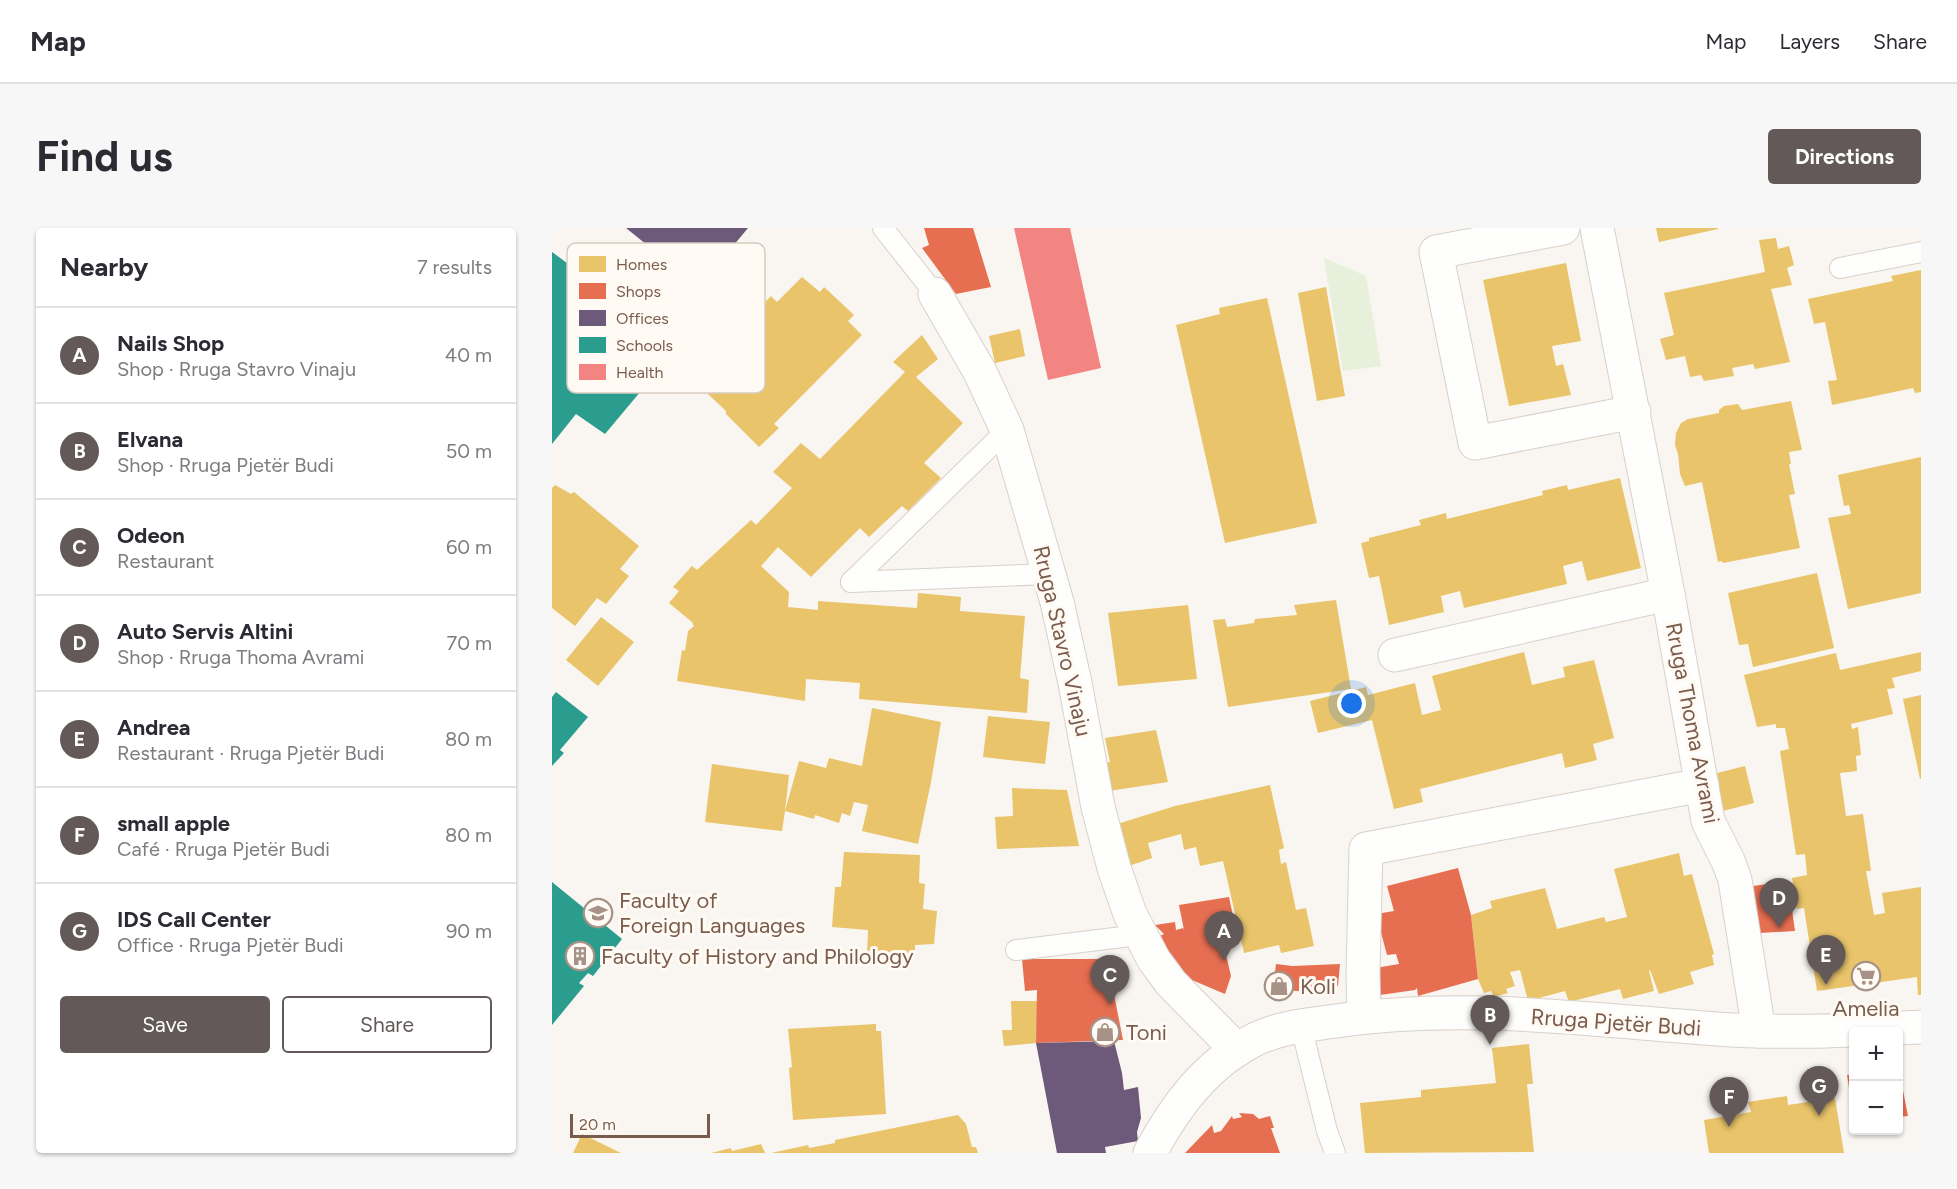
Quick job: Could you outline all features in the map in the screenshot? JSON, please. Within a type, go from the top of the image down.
[{"type":"street","points":[[1563,228],[1436,252],[1475,443],[1634,412]]},
{"type":"street","name":"Rruga Thoma Avrami","points":[[1598,228],[1668,594],[1708,821],[1735,880],[1758,1031]]},
{"type":"street","name":"Rruga Stavro Vinaju","points":[[935,294],[980,372],[1007,430],[1050,574],[1075,683],[1098,807],[1114,868],[1130,914],[1139,934],[1170,983],[1237,1050]]},
{"type":"street","points":[[1395,655],[1668,594]]},
{"type":"street","points":[[1364,1017],[1366,849],[1701,785]]},
{"type":"street","name":"Rruga Pjetër Budi","points":[[1150,1153],[1184,1097],[1212,1069],[1237,1050],[1257,1039],[1301,1026],[1364,1017],[1468,1012],[1758,1031],[1836,1031],[1921,1027]]},
{"type":"lane","name":"Rruga Stavro Vinaju","points":[[883,228],[935,294]]},
{"type":"lane","points":[[1840,268],[1921,252]]},
{"type":"lane","points":[[1007,430],[851,582],[1050,574]]},
{"type":"lane","points":[[1016,950],[1139,934]]},
{"type":"lane","points":[[1301,1026],[1327,1131],[1335,1153]]},
{"type":"green space","points":[[1324,258],[1366,276],[1381,366],[1343,371]]},
{"type":"building: Homes","points":[[1656,228],[1718,228],[1718,229],[1659,242]]},
{"type":"building: Homes","points":[[1776,238],[1778,249],[1789,246],[1794,265],[1787,268],[1792,285],[1771,289],[1790,362],[1755,369],[1753,364],[1732,368],[1734,376],[1704,381],[1701,375],[1690,377],[1685,356],[1666,360],[1660,339],[1674,335],[1664,293],[1765,272],[1759,240]]},
{"type":"building: Homes","points":[[1566,263],[1581,341],[1552,346],[1556,366],[1563,364],[1571,395],[1509,406],[1483,280]]},
{"type":"building: Homes","points":[[1921,270],[1921,392],[1915,393],[1913,388],[1832,405],[1828,381],[1837,380],[1825,322],[1814,324],[1808,299],[1893,281],[1891,276]]},
{"type":"building: Homes","points":[[802,277],[820,292],[824,287],[854,315],[848,321],[862,335],[774,424],[779,428],[759,447],[707,393],[765,393],[765,302],[771,296],[777,302]]},
{"type":"building: Homes","points":[[1326,287],[1345,396],[1317,401],[1298,293]]},
{"type":"building: Homes","points":[[1267,298],[1317,523],[1225,543],[1176,325],[1220,314],[1219,308]]},
{"type":"building: Homes","points":[[1020,329],[1025,356],[995,363],[989,336]]},
{"type":"building: Homes","points":[[922,335],[938,359],[916,377],[963,423],[924,463],[941,478],[908,511],[902,506],[869,537],[860,528],[811,577],[778,547],[761,566],[789,592],[788,607],[818,610],[818,601],[917,608],[918,593],[961,597],[960,611],[1025,616],[1020,678],[1029,680],[1027,713],[859,699],[860,683],[806,679],[805,701],[677,681],[682,650],[685,651],[688,631],[694,626],[669,603],[679,591],[673,587],[692,566],[697,570],[751,520],[756,525],[792,488],[773,472],[801,443],[820,459],[905,372],[893,362]]},
{"type":"building: Homes","points":[[1791,401],[1802,450],[1789,452],[1795,494],[1789,495],[1800,548],[1723,563],[1718,562],[1702,482],[1685,486],[1680,474],[1675,445],[1676,433],[1681,423],[1688,419],[1719,413],[1724,406],[1738,404],[1742,410]]},
{"type":"building: Homes","points":[[1921,457],[1921,593],[1848,609],[1828,518],[1851,514],[1849,505],[1844,506],[1838,475]]},
{"type":"building: Homes","points":[[1620,478],[1641,568],[1587,581],[1582,561],[1563,566],[1567,584],[1464,608],[1460,591],[1441,596],[1444,612],[1389,625],[1379,576],[1369,578],[1361,543],[1369,541],[1369,538],[1421,525],[1419,520],[1446,513],[1447,519],[1543,495],[1542,491],[1567,485],[1568,490]]},
{"type":"building: Homes","points":[[555,485],[571,494],[574,492],[639,546],[620,569],[629,576],[606,604],[597,598],[575,626],[552,608],[552,488]]},
{"type":"building: Homes","points":[[1817,573],[1834,648],[1753,667],[1748,644],[1739,645],[1728,593]]},
{"type":"building: Homes","points":[[1336,600],[1351,689],[1228,707],[1213,620],[1225,619],[1227,627],[1254,623],[1255,619],[1297,615],[1294,605]]},
{"type":"building: Homes","points":[[1188,605],[1197,679],[1118,686],[1108,613]]},
{"type":"building: Homes","points":[[601,617],[634,642],[598,686],[566,660]]},
{"type":"building: Homes","points":[[1524,652],[1532,685],[1565,677],[1563,667],[1594,660],[1614,738],[1593,744],[1597,760],[1565,768],[1562,753],[1420,789],[1423,802],[1394,809],[1372,720],[1318,733],[1310,701],[1366,687],[1368,695],[1415,683],[1422,715],[1441,710],[1432,676]]},
{"type":"building: Homes","points":[[1921,652],[1921,671],[1892,678],[1895,688],[1887,689],[1893,714],[1851,724],[1852,729],[1858,727],[1861,755],[1856,756],[1857,771],[1840,773],[1846,816],[1863,814],[1871,871],[1866,871],[1874,915],[1885,913],[1882,893],[1921,887],[1921,995],[1918,995],[1917,977],[1817,991],[1804,908],[1797,909],[1792,878],[1807,875],[1805,854],[1796,855],[1780,751],[1789,749],[1785,728],[1776,728],[1776,724],[1757,727],[1744,675],[1836,653],[1840,670]]},
{"type":"building: Homes","points":[[1921,695],[1921,779],[1920,779],[1903,699]]},
{"type":"building: Homes","points":[[872,708],[941,722],[918,844],[862,831],[868,805],[854,802],[850,816],[842,813],[839,823],[815,815],[814,819],[785,811],[799,761],[826,768],[829,758],[862,766]]},
{"type":"building: Homes","points":[[988,716],[1050,722],[1045,764],[983,757]]},
{"type":"building: Homes","points":[[1156,730],[1168,782],[1109,791],[1103,763],[1110,762],[1105,738]]},
{"type":"building: Homes","points":[[712,764],[789,775],[782,831],[705,822]]},
{"type":"building: Homes","points":[[1745,766],[1754,803],[1719,812],[1709,775]]},
{"type":"building: Homes","points":[[1270,785],[1284,848],[1279,850],[1281,864],[1286,862],[1296,910],[1306,908],[1314,946],[1281,953],[1279,945],[1244,953],[1223,861],[1200,866],[1196,847],[1184,850],[1181,834],[1148,843],[1152,858],[1126,867],[1117,824],[1175,806]]},
{"type":"building: Homes","points":[[1012,788],[1067,790],[1079,846],[997,849],[995,817],[1013,816]]},
{"type":"building: Homes","points":[[844,852],[920,855],[919,883],[925,884],[923,909],[937,911],[934,944],[915,945],[915,957],[867,954],[868,930],[832,927],[835,887],[841,887]]},
{"type":"building: Homes","points":[[1679,853],[1684,876],[1692,874],[1714,954],[1712,955],[1714,965],[1690,972],[1694,984],[1659,994],[1650,970],[1654,991],[1623,999],[1620,989],[1569,1002],[1565,991],[1528,1001],[1520,970],[1510,972],[1515,986],[1506,989],[1508,993],[1494,997],[1491,991],[1484,993],[1478,979],[1471,915],[1492,908],[1490,901],[1545,888],[1557,929],[1604,917],[1606,922],[1627,917],[1614,869]]},
{"type":"building: Homes","points":[[1011,1001],[1038,1001],[1036,1043],[1004,1046],[1002,1030],[1012,1030]]},
{"type":"building: Homes","points":[[876,1024],[876,1031],[881,1031],[886,1114],[793,1120],[789,1068],[792,1067],[788,1029]]},
{"type":"building: Homes","points":[[1529,1044],[1533,1084],[1527,1084],[1534,1152],[1365,1153],[1360,1103],[1421,1097],[1421,1090],[1496,1083],[1492,1048]]},
{"type":"building: Homes","points":[[1787,1096],[1788,1105],[1835,1098],[1844,1153],[1709,1153],[1704,1120],[1751,1112],[1748,1102]]},
{"type":"building: Homes","points":[[958,1115],[966,1124],[972,1147],[976,1147],[978,1153],[771,1153],[808,1145],[809,1148],[835,1143],[835,1140]]},
{"type":"building: Homes","points":[[582,1134],[621,1153],[573,1153]]},
{"type":"building: Homes","points":[[761,1144],[765,1153],[711,1153],[731,1148],[732,1151]]},
{"type":"building: Shops","points":[[924,228],[973,228],[991,287],[956,294],[922,248],[929,245]]},
{"type":"building: Shops","points":[[1458,868],[1471,915],[1478,979],[1418,996],[1417,988],[1380,995],[1375,968],[1399,964],[1396,954],[1387,955],[1376,914],[1394,911],[1387,886]]},
{"type":"building: Shops","points":[[1788,881],[1795,931],[1760,933],[1753,886]]},
{"type":"building: Shops","points":[[1229,897],[1239,944],[1224,946],[1231,976],[1225,994],[1180,975],[1160,936],[1164,934],[1155,925],[1175,922],[1176,930],[1183,928],[1184,930],[1179,905]]},
{"type":"building: Shops","points":[[1022,959],[1107,959],[1123,1040],[1036,1043],[1037,990],[1025,991]]},
{"type":"building: Shops","points":[[1276,964],[1292,966],[1340,964],[1338,986],[1311,988],[1310,992],[1273,989]]},
{"type":"building: Shops","points":[[1903,1090],[1908,1116],[1903,1116]]},
{"type":"building: Shops","points":[[1239,1113],[1253,1114],[1259,1119],[1270,1116],[1274,1128],[1271,1128],[1280,1153],[1185,1153],[1212,1125],[1214,1133],[1221,1131],[1232,1116],[1233,1119],[1242,1117]]},
{"type":"building: Offices","points":[[626,228],[748,228],[736,243],[645,243]]},
{"type":"building: Offices","points":[[1114,1041],[1124,1090],[1138,1087],[1141,1118],[1137,1132],[1138,1141],[1105,1147],[1106,1153],[1057,1153],[1036,1043]]},
{"type":"building: Schools","points":[[552,252],[567,263],[567,393],[639,393],[605,434],[576,414],[552,444]]},
{"type":"building: Schools","points":[[556,692],[588,717],[560,750],[564,753],[552,766],[552,697]]},
{"type":"building: Schools","name":"Faculty of History and Philology","points":[[552,882],[622,939],[593,976],[588,973],[579,983],[584,986],[552,1025]]},
{"type":"building: Health","points":[[1014,228],[1070,228],[1101,368],[1048,380]]},
{"type":"place","name":"Faculty of Foreign Languages","points":[[598,913]]},
{"type":"place","name":"Auto Servis Altini","points":[[1779,928]]},
{"type":"place","name":"Faculty of History and Philology","points":[[580,956]]},
{"type":"place","name":"Nails Shop","points":[[1224,961]]},
{"type":"place","name":"Amelia","points":[[1866,976]]},
{"type":"place","name":"Andrea","points":[[1826,985]]},
{"type":"place","name":"Koli","points":[[1279,986]]},
{"type":"place","name":"Odeon","points":[[1110,1005]]},
{"type":"place","name":"Toni","points":[[1105,1032]]},
{"type":"place","name":"Elvana","points":[[1490,1045]]},
{"type":"place","name":"IDS Call Center","points":[[1819,1116]]},
{"type":"place","name":"small apple","points":[[1729,1127]]}]
